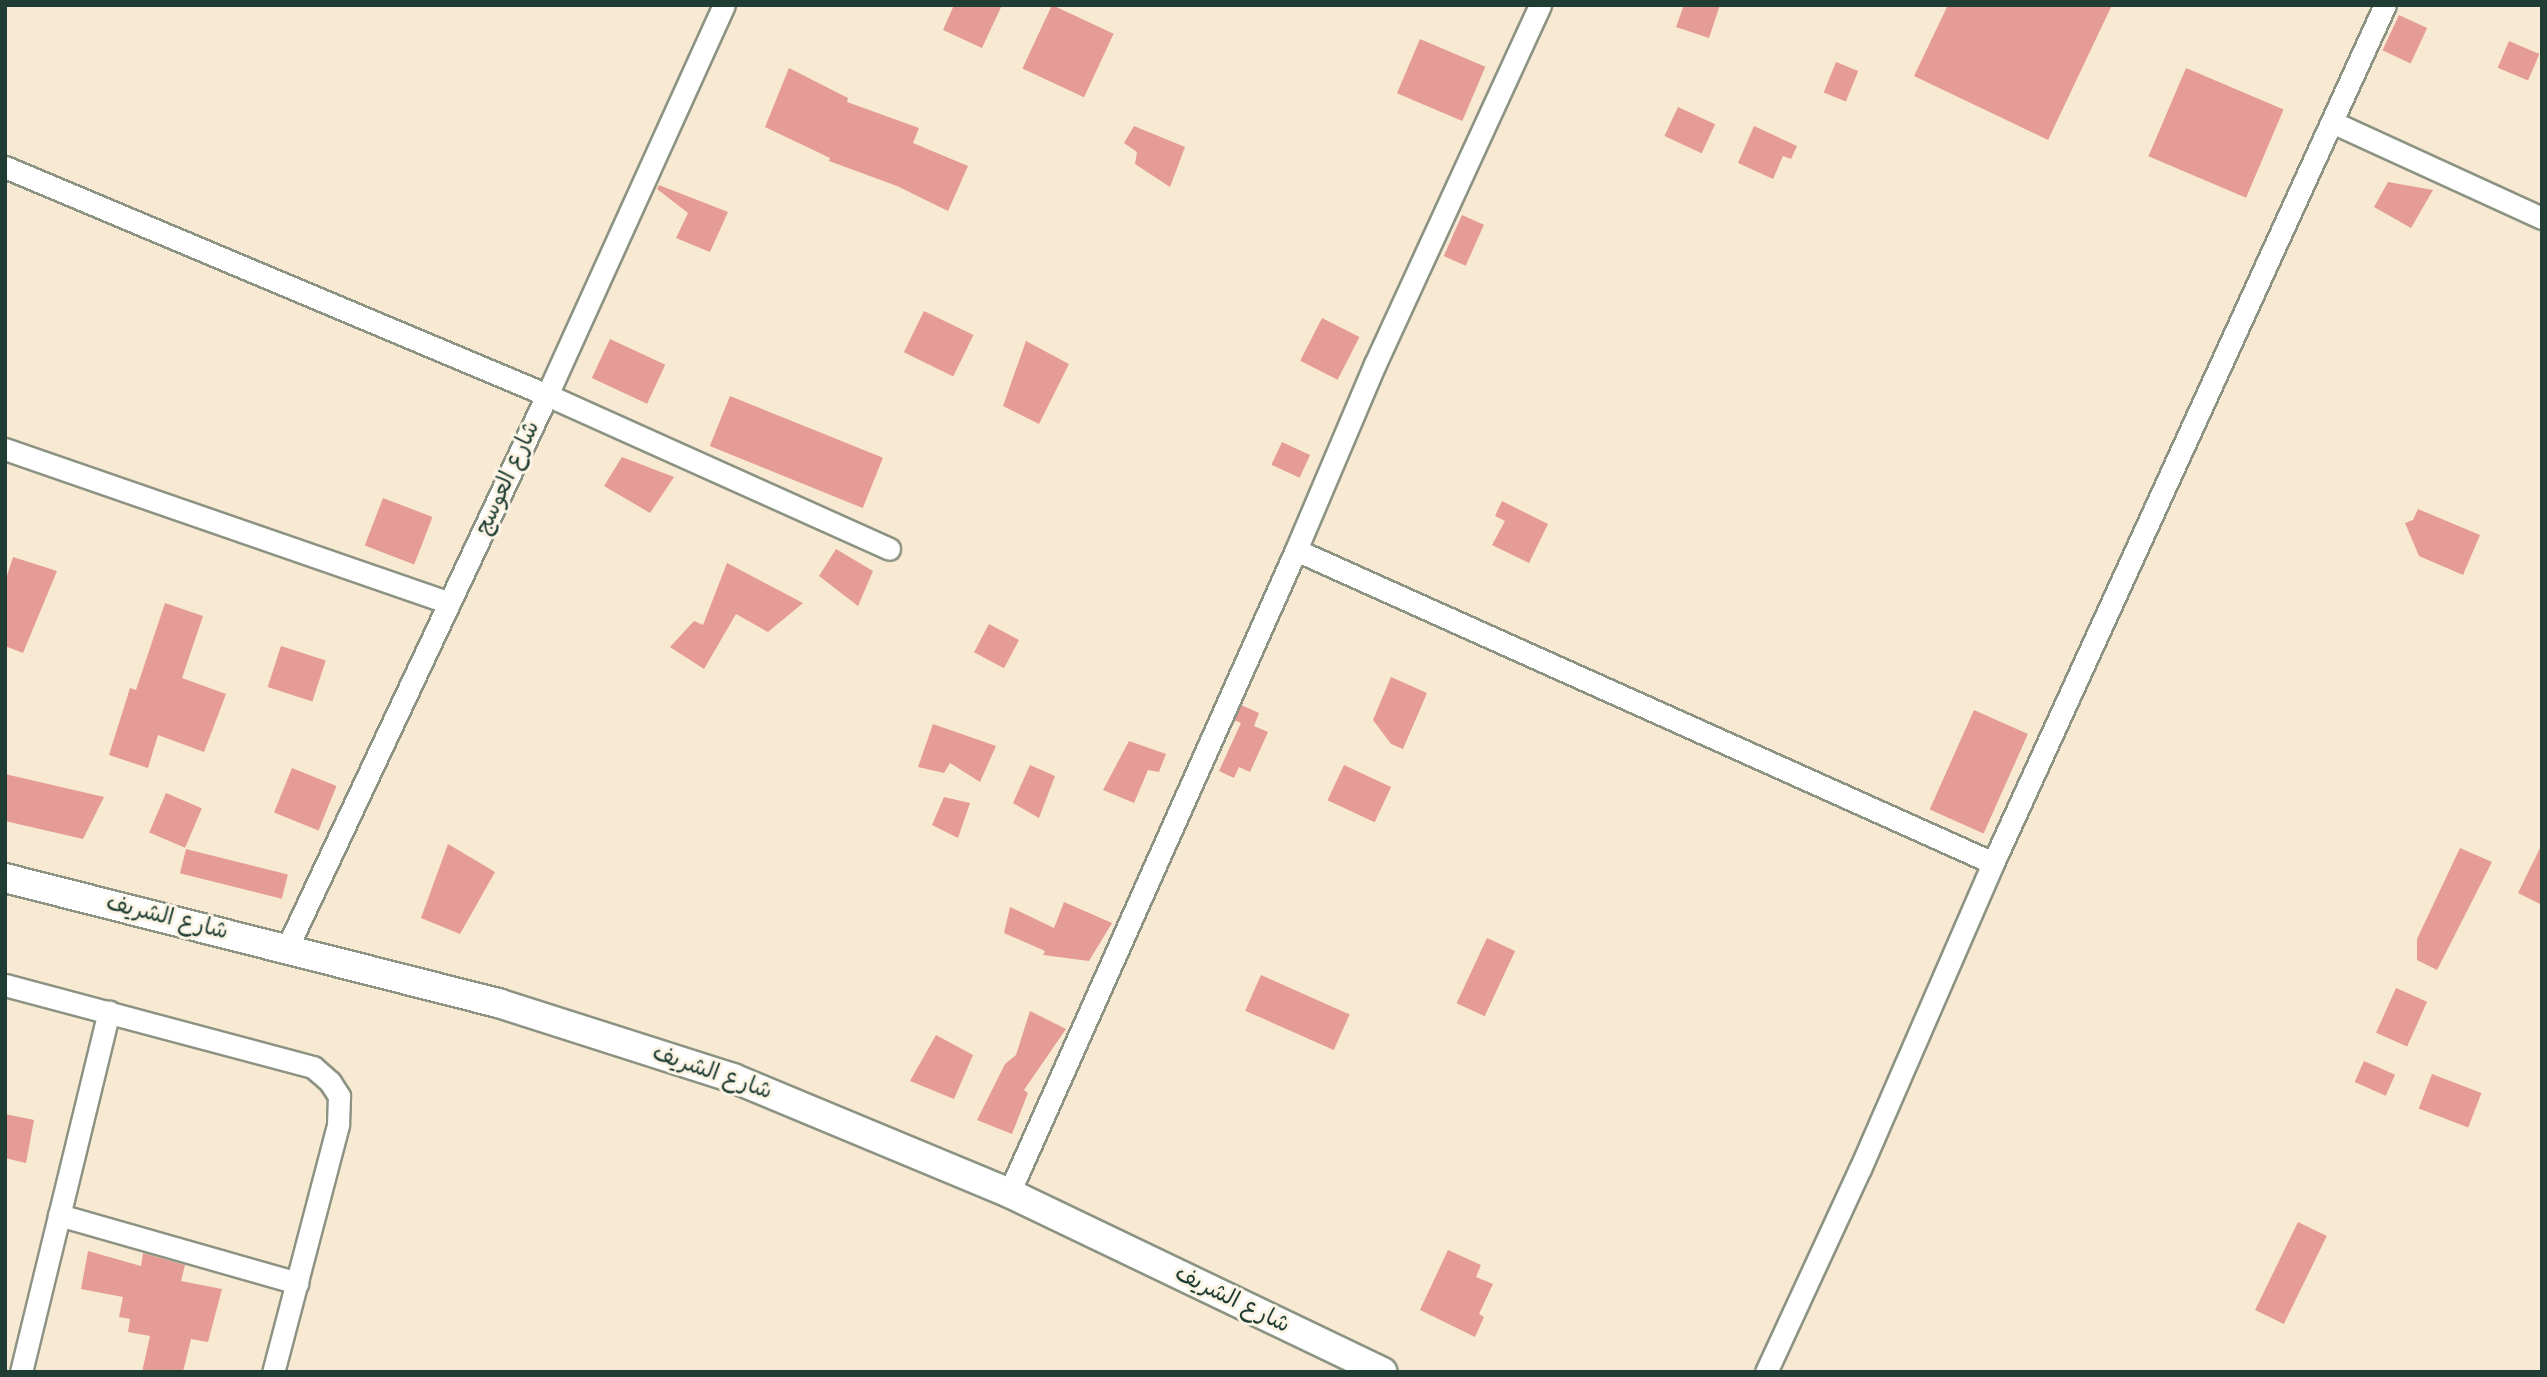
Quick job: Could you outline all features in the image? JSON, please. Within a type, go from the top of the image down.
[{"type":"main road","name":"شارع الشريف","points":[[5,878],[498,1003],[733,1077],[1009,1193],[1382,1372]]},
{"type":"street","name":"شارع العوسج","points":[[287,948],[547,395],[724,5]]},
{"type":"street","points":[[1009,1193],[1296,550],[1375,364],[1540,5]]},
{"type":"street","points":[[1766,1372],[1860,1169],[1993,863],[2385,5]]},
{"type":"street","points":[[2332,122],[2542,218]]},
{"type":"street","points":[[5,167],[547,395],[889,549]]},
{"type":"street","points":[[5,449],[449,603]]},
{"type":"street","points":[[1296,550],[1993,863]]},
{"type":"street","points":[[5,985],[313,1067],[330,1082],[339,1096],[338,1125],[273,1372]]},
{"type":"street","points":[[22,1372],[109,1012]]},
{"type":"street","points":[[59,1215],[297,1283]]},
{"type":"building","points":[[954,5],[1002,5],[982,48],[943,30]]},
{"type":"building","points":[[1052,5],[1114,34],[1084,97],[1022,68]]},
{"type":"building","points":[[1684,5],[1720,5],[1709,38],[1676,27]]},
{"type":"building","points":[[1948,5],[2112,5],[2048,140],[1914,76]]},
{"type":"building","points":[[2399,15],[2427,28],[2411,63],[2383,50]]},
{"type":"building","points":[[1420,39],[1485,67],[1462,121],[1397,93]]},
{"type":"building","points":[[2509,41],[2539,54],[2528,81],[2498,68]]},
{"type":"building","points":[[1836,62],[1858,71],[1846,102],[1824,93]]},
{"type":"building","points":[[789,68],[848,98],[847,102],[919,128],[913,143],[968,166],[948,211],[897,186],[829,161],[830,158],[765,127]]},
{"type":"building","points":[[2186,68],[2284,109],[2246,198],[2148,156]]},
{"type":"building","points":[[1678,107],[1715,124],[1702,153],[1664,136]]},
{"type":"building","points":[[1134,126],[1185,147],[1170,187],[1135,164],[1137,152],[1124,143]]},
{"type":"building","points":[[1754,126],[1797,146],[1791,159],[1783,156],[1773,179],[1738,163]]},
{"type":"building","points":[[2388,182],[2433,190],[2411,228],[2374,207]]},
{"type":"building","points":[[659,185],[728,212],[710,252],[676,238],[688,213],[657,189]]},
{"type":"building","points":[[1462,215],[1484,225],[1466,266],[1444,256]]},
{"type":"building","points":[[924,311],[973,335],[953,376],[904,352]]},
{"type":"building","points":[[1322,318],[1359,337],[1338,380],[1300,361]]},
{"type":"building","points":[[610,339],[665,365],[647,404],[592,378]]},
{"type":"building","points":[[1026,341],[1069,364],[1039,424],[1003,406]]},
{"type":"building","points":[[730,396],[883,458],[863,508],[710,446]]},
{"type":"building","points":[[1282,442],[1310,455],[1300,478],[1271,465]]},
{"type":"building","points":[[622,457],[674,477],[650,513],[604,486]]},
{"type":"building","points":[[383,498],[432,517],[414,565],[365,546]]},
{"type":"building","points":[[1502,501],[1548,524],[1529,563],[1492,545],[1505,521],[1495,516]]},
{"type":"building","points":[[2418,509],[2480,535],[2463,575],[2419,556],[2405,523],[2413,520]]},
{"type":"building","points":[[836,549],[873,571],[858,606],[819,576]]},
{"type":"building","points":[[13,557],[57,571],[23,653],[5,646],[5,582]]},
{"type":"building","points":[[727,563],[803,603],[768,632],[736,614],[704,669],[670,647],[694,621],[703,625]]},
{"type":"building","points":[[165,603],[203,616],[182,678],[226,694],[204,752],[158,735],[148,768],[109,755],[130,688],[136,690]]},
{"type":"building","points":[[989,624],[1019,640],[1004,668],[974,652]]},
{"type":"building","points":[[281,646],[326,661],[312,701],[268,687]]},
{"type":"building","points":[[1391,677],[1427,693],[1403,749],[1391,744],[1373,720]]},
{"type":"building","points":[[1241,705],[1259,713],[1254,726],[1268,732],[1250,772],[1239,767],[1234,778],[1219,771],[1241,723],[1234,720]]},
{"type":"building","points":[[1974,710],[2028,734],[1984,834],[1930,810]]},
{"type":"building","points":[[933,724],[996,746],[980,782],[950,763],[944,773],[918,767]]},
{"type":"building","points":[[1129,741],[1166,754],[1159,772],[1148,770],[1134,803],[1103,790]]},
{"type":"building","points":[[1030,765],[1055,776],[1039,818],[1013,803]]},
{"type":"building","points":[[1344,765],[1391,787],[1375,822],[1328,800]]},
{"type":"building","points":[[292,768],[337,786],[319,830],[274,813]]},
{"type":"building","points":[[5,774],[104,797],[83,839],[5,821]]},
{"type":"building","points":[[166,793],[202,808],[185,848],[149,833]]},
{"type":"building","points":[[944,797],[970,803],[958,838],[932,825]]},
{"type":"building","points":[[448,844],[495,872],[460,934],[421,918]]},
{"type":"building","points":[[2542,844],[2542,905],[2518,893]]},
{"type":"building","points":[[2460,848],[2492,862],[2437,970],[2417,960],[2417,939]]},
{"type":"building","points":[[186,849],[288,874],[282,899],[180,873]]},
{"type":"building","points":[[1064,902],[1112,923],[1089,961],[1043,955],[1045,951],[1004,933],[1010,907],[1054,928]]},
{"type":"building","points":[[1487,938],[1515,951],[1485,1016],[1457,1003]]},
{"type":"building","points":[[1261,975],[1350,1014],[1334,1050],[1245,1011]]},
{"type":"building","points":[[2396,988],[2427,1002],[2407,1047],[2376,1033]]},
{"type":"building","points":[[1030,1011],[1066,1029],[1024,1090],[1028,1093],[1012,1134],[977,1120],[1005,1064],[1016,1055]]},
{"type":"building","points":[[936,1035],[973,1055],[954,1099],[910,1081]]},
{"type":"building","points":[[2364,1061],[2395,1075],[2386,1096],[2355,1082]]},
{"type":"building","points":[[2432,1074],[2481,1093],[2468,1128],[2419,1109]]},
{"type":"building","points":[[5,1114],[34,1120],[26,1163],[5,1158]]},
{"type":"building","points":[[2298,1222],[2327,1236],[2284,1324],[2255,1310]]},
{"type":"building","points":[[1448,1250],[1481,1265],[1476,1277],[1493,1284],[1479,1314],[1484,1317],[1475,1337],[1420,1310]]},
{"type":"building","points":[[88,1251],[141,1266],[143,1253],[185,1265],[181,1281],[222,1289],[208,1342],[191,1339],[183,1372],[142,1372],[150,1336],[128,1332],[130,1319],[119,1317],[123,1297],[81,1289]]}]
